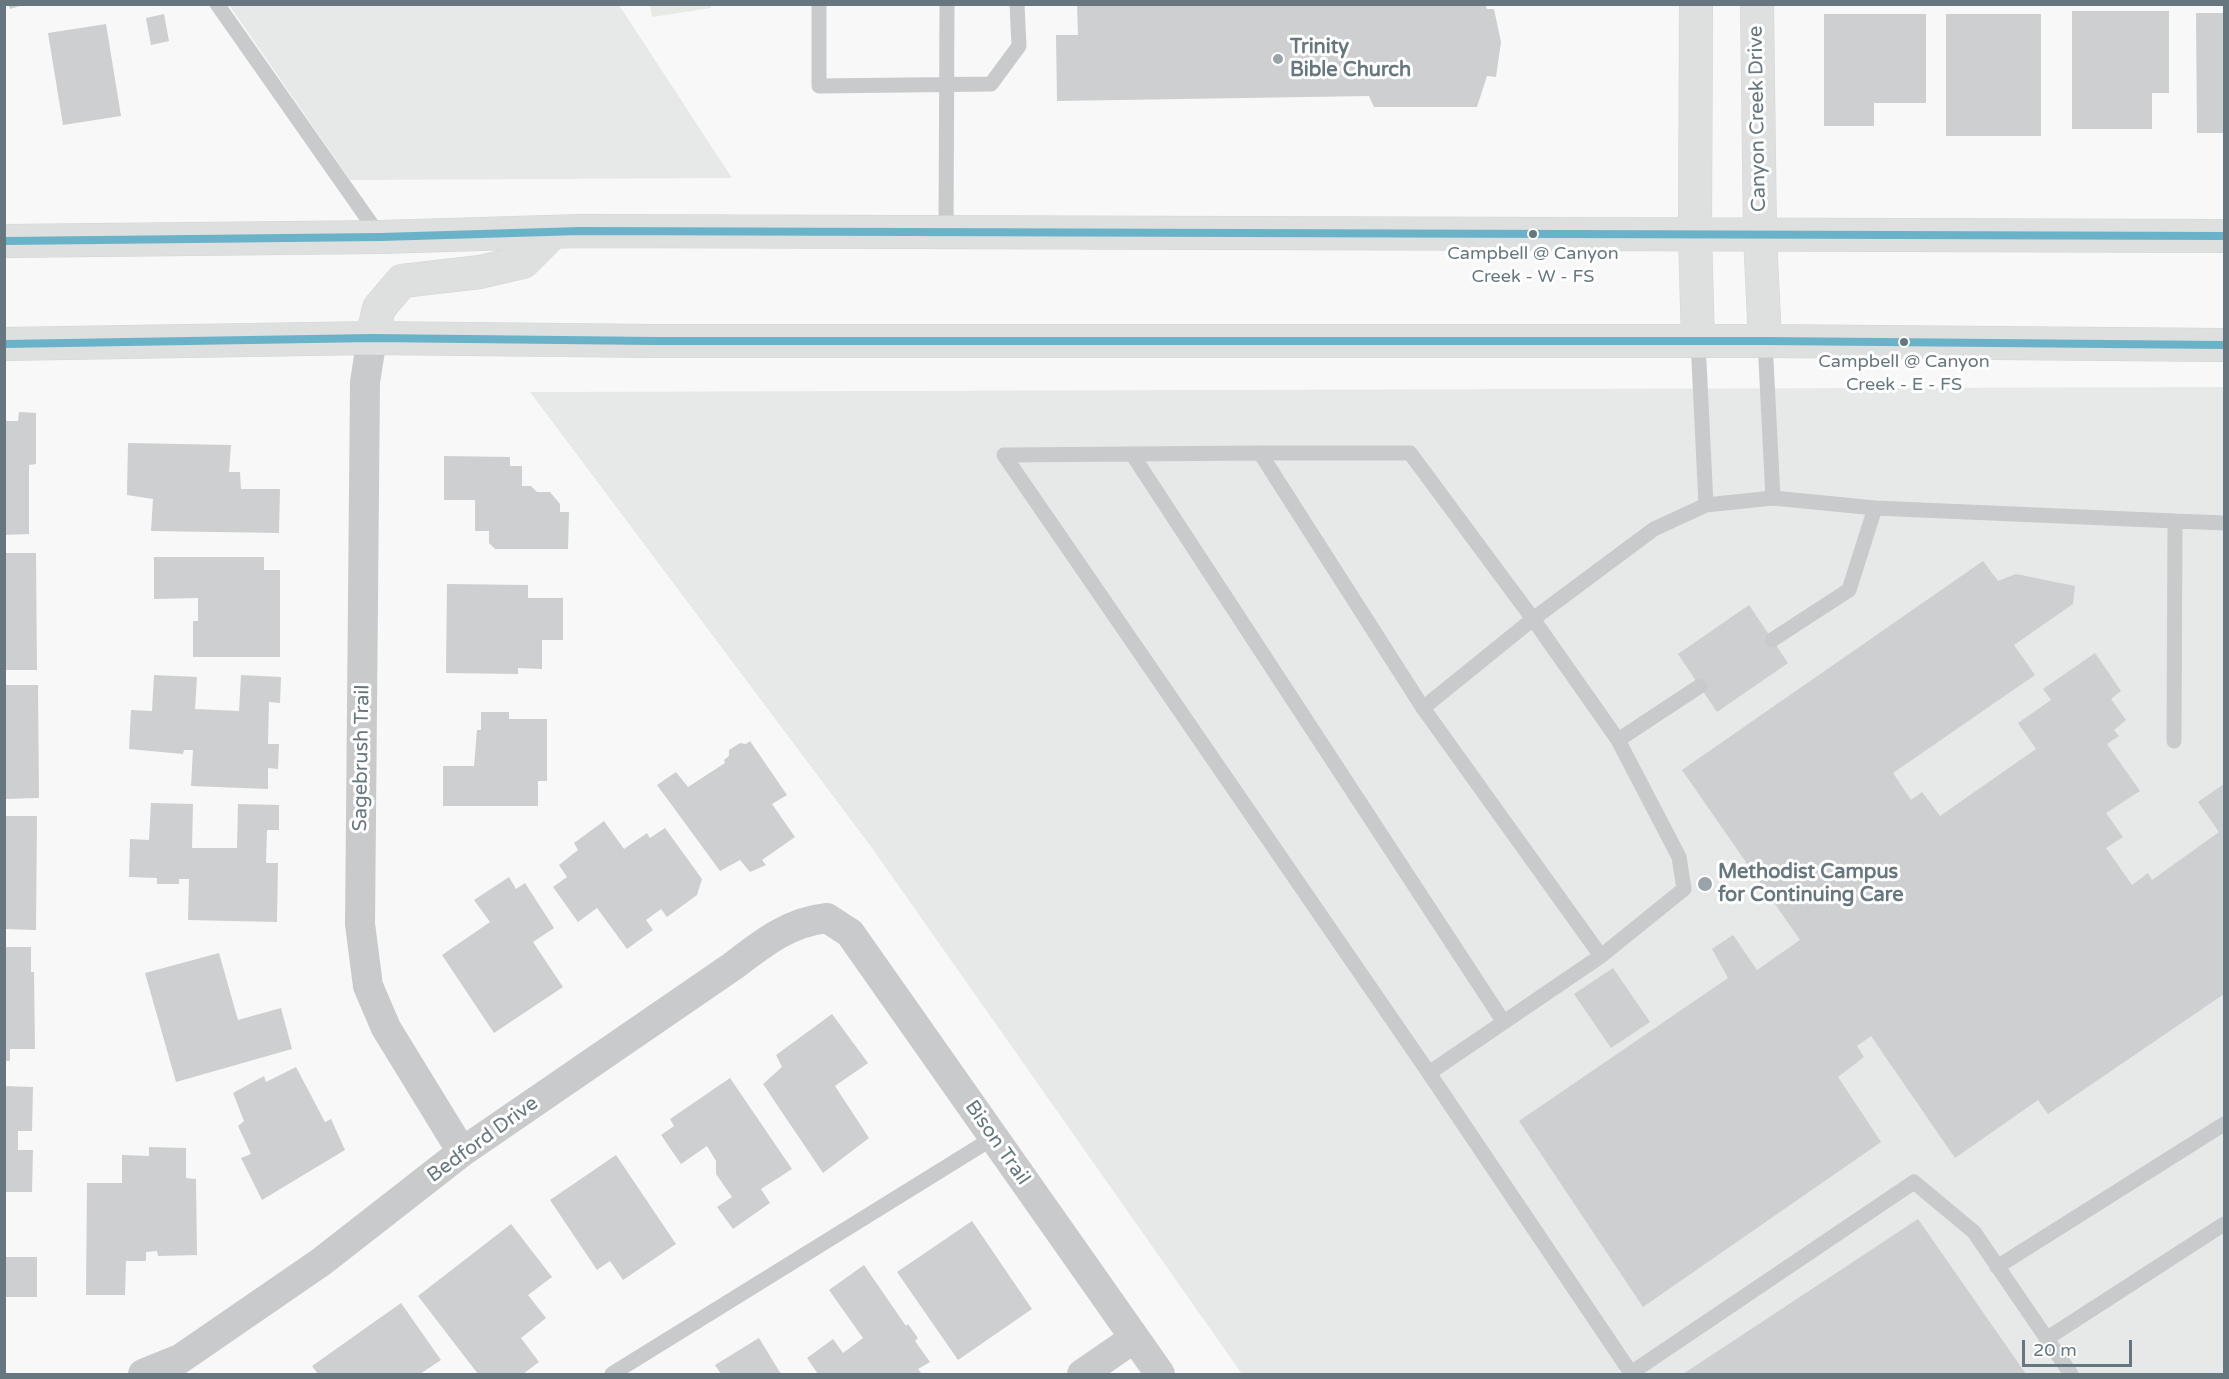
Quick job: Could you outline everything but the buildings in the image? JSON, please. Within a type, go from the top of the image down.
[{"type":"main road","points":[[1696,4],[1695,236],[1698,341]]},
{"type":"main road","name":"Canyon Creek Drive","points":[[1757,4],[1760,236],[1766,341]]},
{"type":"main road","points":[[372,338],[379,308],[402,281],[480,272],[523,262],[553,232]]},
{"type":"main road","points":[[4,241],[381,237],[553,232],[2224,236]]},
{"type":"main road","points":[[4,344],[372,338],[655,341],[1766,341],[2224,345]]},
{"type":"street","name":"Sagebrush Trail","points":[[372,338],[365,382],[360,924],[368,986],[386,1028],[462,1152]]},
{"type":"street","name":"Bedford Drive","points":[[143,1374],[180,1359],[321,1262],[462,1152],[733,966],[772,936],[806,920],[827,918]]},
{"type":"street","name":"Bison Trail","points":[[827,918],[850,933],[1133,1339],[1160,1374]]},
{"type":"street","points":[[1082,1374],[1133,1339]]},
{"type":"lane","points":[[217,4],[381,237]]},
{"type":"lane","points":[[819,4],[819,86],[991,84],[1019,46],[1017,4]]},
{"type":"lane","points":[[946,232],[947,4]]},
{"type":"lane","points":[[1698,341],[1706,505]]},
{"type":"lane","points":[[1766,341],[1773,498]]},
{"type":"lane","points":[[1260,453],[1423,708],[1601,956]]},
{"type":"lane","points":[[1429,1073],[1601,956],[1684,889],[1679,857],[1618,741],[1533,619],[1410,453],[1004,455],[1429,1073],[1631,1372],[1914,1182],[1974,1232],[2071,1374]]},
{"type":"lane","points":[[1132,454],[1503,1021]]},
{"type":"lane","points":[[1423,708],[1533,619],[1654,529],[1706,505],[1773,498],[1875,508],[2224,523]]},
{"type":"lane","points":[[1772,639],[1848,590],[1875,508]]},
{"type":"lane","points":[[2174,741],[2175,521]]},
{"type":"lane","points":[[1618,741],[1700,686]]},
{"type":"lane","points":[[1997,1267],[2224,1124]]},
{"type":"lane","points":[[612,1374],[993,1138]]},
{"type":"lane","points":[[2046,1339],[2224,1224]]},
{"type":"shaded area","points":[[710,4],[711,8],[652,17],[650,5]]},
{"type":"shaded area","points":[[229,5],[619,5],[732,178],[350,180]]},
{"type":"shaded area","name":"Methodist Campus for Continuing Care","points":[[2224,387],[2224,1374],[1242,1374],[872,848],[530,392]]},
{"type":"transit line","points":[[4,241],[381,237],[580,231],[2224,236]]},
{"type":"transit line","points":[[4,344],[372,338],[655,341],[1765,341],[2224,345]]},
{"type":"place","name":"Trinity Bible Church","points":[[1278,59]]},
{"type":"place","name":"Campbell @ Canyon Creek - W - FS","points":[[1533,234]]},
{"type":"place","name":"Campbell @ Canyon Creek - E - FS","points":[[1904,342]]},
{"type":"place","name":"Methodist Campus for Continuing Care","points":[[1705,884]]}]
